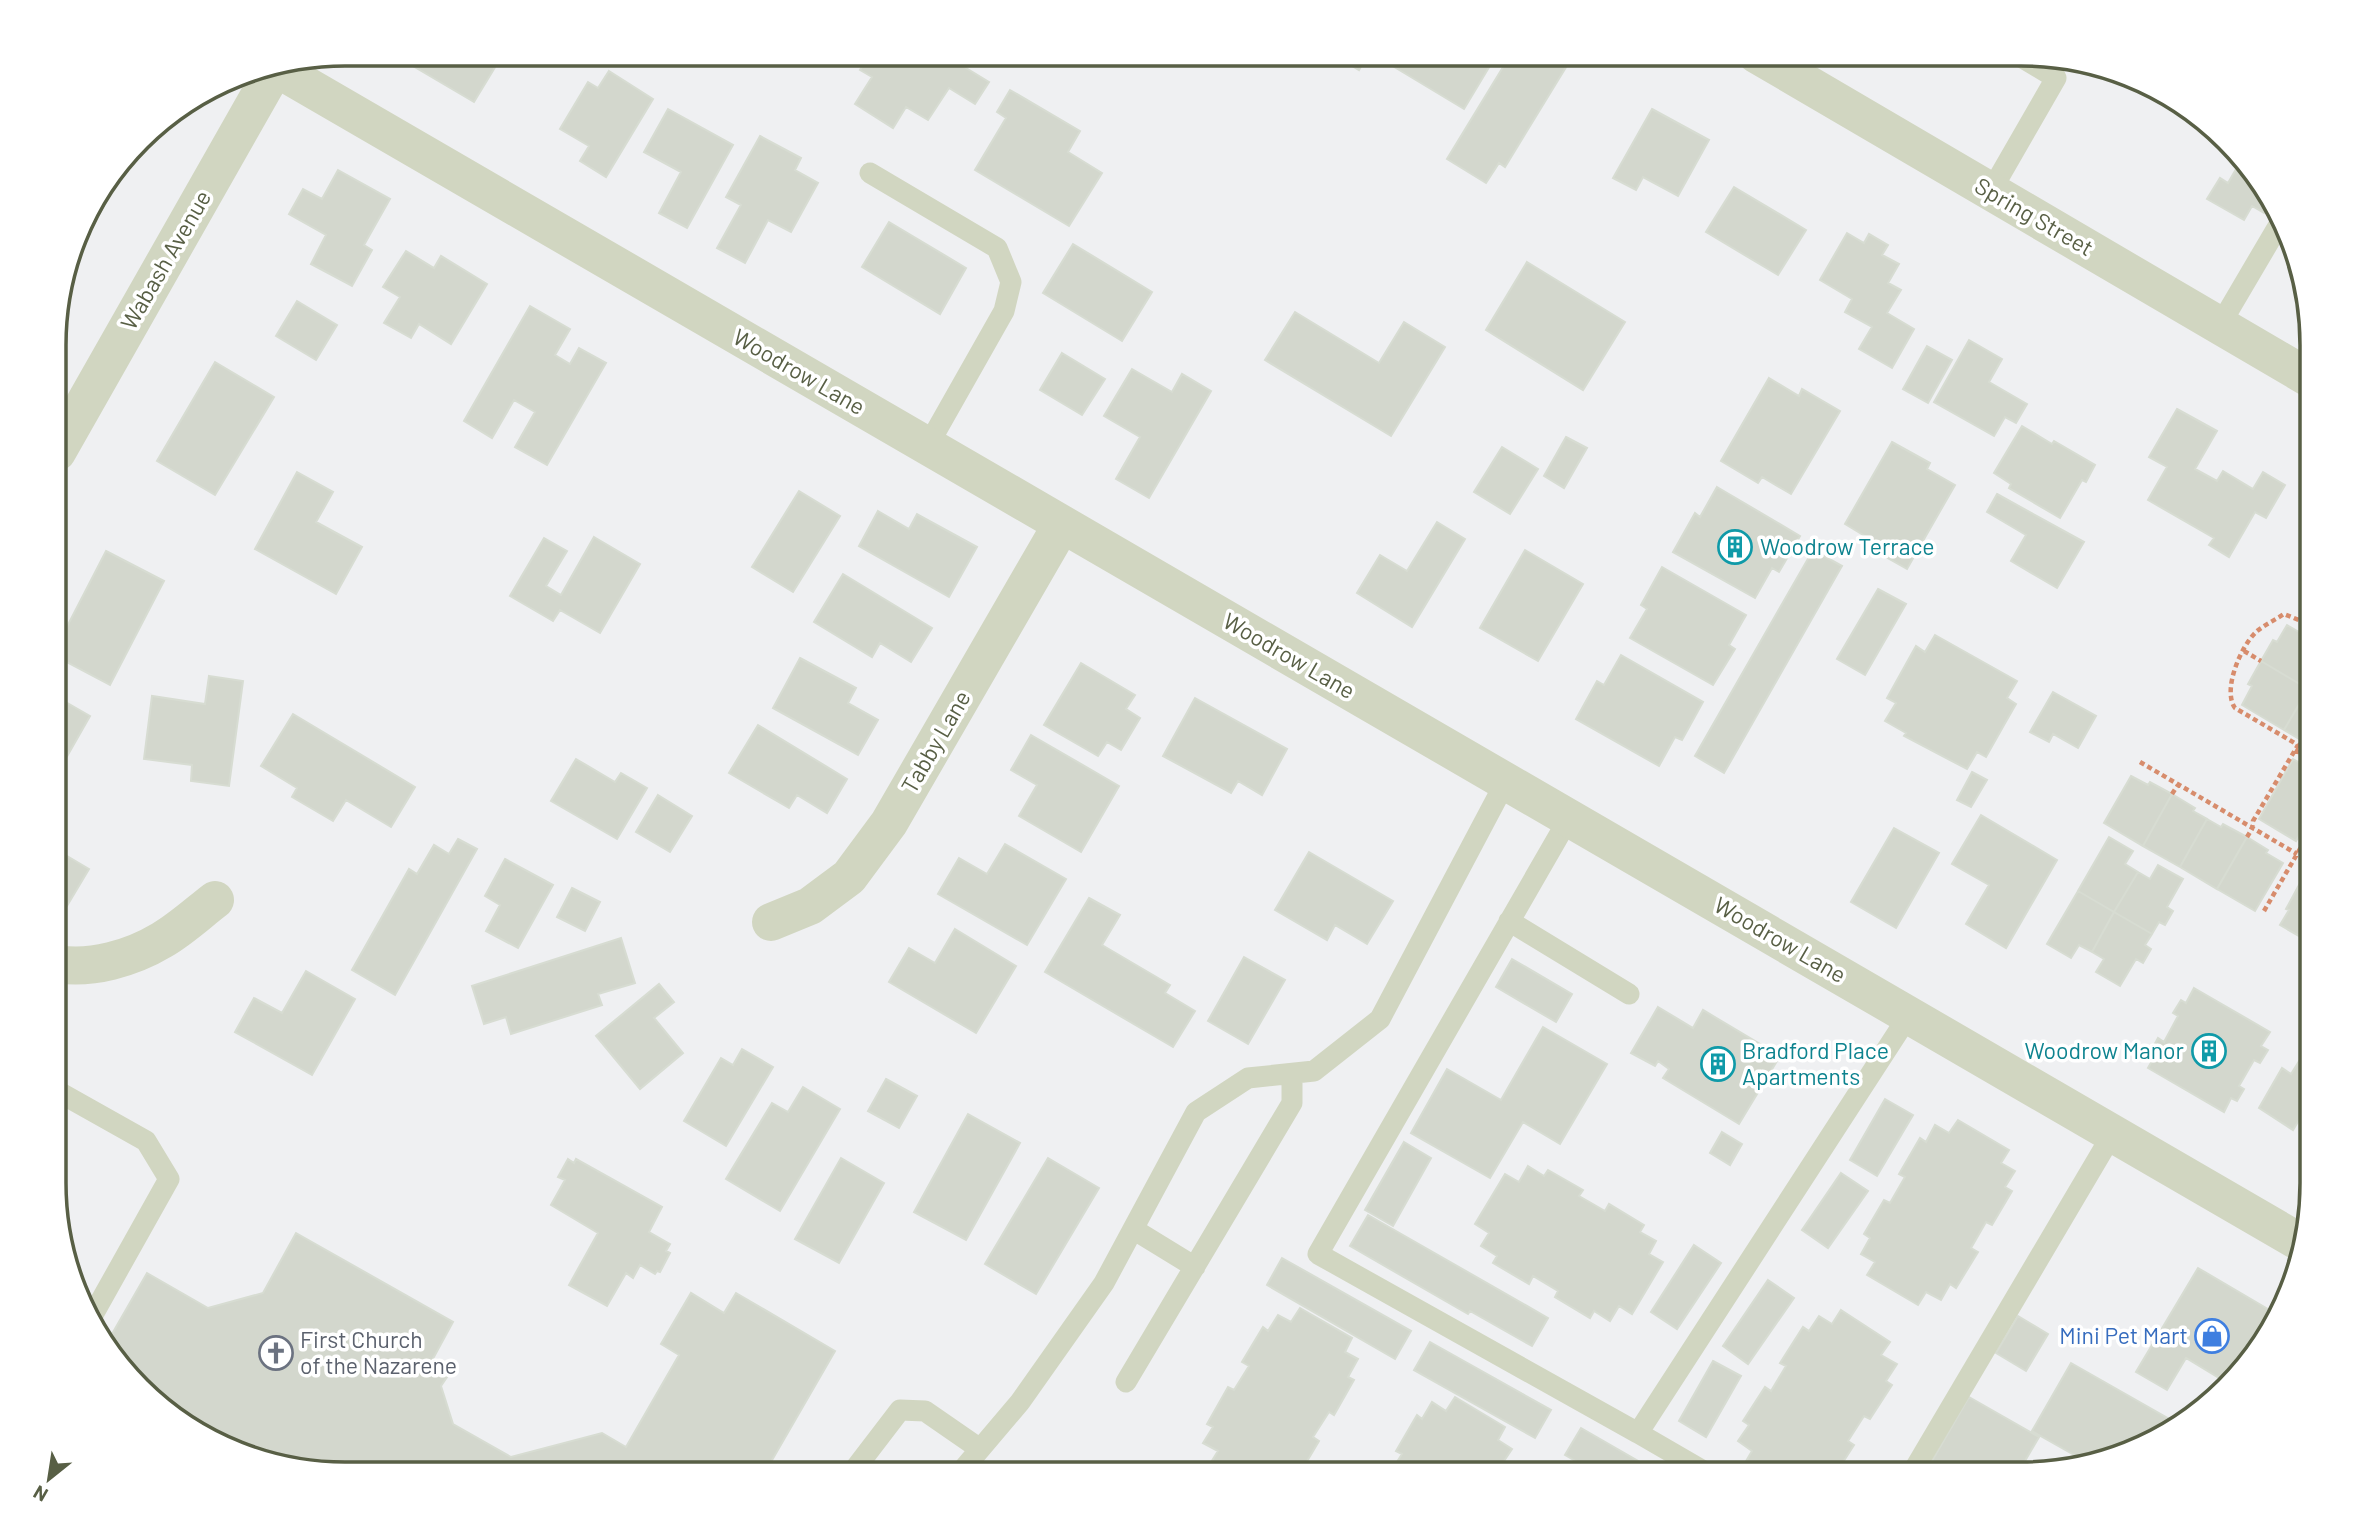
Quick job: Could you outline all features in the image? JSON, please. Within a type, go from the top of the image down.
[{"type":"street","name":"Spring Street","points":[[1784,66],[2220,325],[2300,367]]},
{"type":"street","name":"Woodrow Lane","points":[[284,73],[2294,1239]]},
{"type":"street","name":"Wabash Avenue","points":[[66,435],[270,77]]},
{"type":"street","name":"Tabby Lane","points":[[771,922],[810,906],[849,877],[889,823],[1062,524]]},
{"type":"street","points":[[66,965],[118,960],[162,940],[215,900]]},
{"type":"lane","points":[[1991,191],[2056,78],[2037,67]]},
{"type":"lane","points":[[870,173],[997,248],[1011,282],[1004,311],[928,447]]},
{"type":"lane","points":[[2220,325],[2275,232]]},
{"type":"lane","points":[[969,1462],[1020,1402],[1104,1283],[1196,1112],[1248,1078],[1314,1072],[1380,1019],[1506,781]]},
{"type":"lane","points":[[1569,818],[1318,1254],[1688,1462]]},
{"type":"lane","points":[[1510,921],[1629,994]]},
{"type":"lane","points":[[1638,1433],[1909,1015]]},
{"type":"lane","points":[[1126,1382],[1292,1103],[1292,1074]]},
{"type":"lane","points":[[66,1096],[146,1141],[169,1179],[94,1304]]},
{"type":"lane","points":[[1919,1462],[2113,1133]]},
{"type":"lane","points":[[1133,1229],[1195,1267]]},
{"type":"lane","points":[[859,1462],[900,1410],[925,1411],[980,1449]]},
{"type":"path","points":[[2246,837],[2298,745],[2232,704],[2233,670],[2255,633],[2284,614],[2300,620]]},
{"type":"path","points":[[2244,652],[2261,661]]},
{"type":"path","points":[[2295,750],[2300,753]]},
{"type":"path","points":[[2140,762],[2297,855]]},
{"type":"path","points":[[2172,794],[2178,785]]},
{"type":"path","points":[[2264,911],[2300,850]]},
{"type":"building","points":[[413,66],[496,66],[474,102]]},
{"type":"building","points":[[862,66],[963,66],[989,82],[975,104],[949,88],[928,120],[906,107],[893,128],[855,104],[872,77],[860,70]]},
{"type":"building","points":[[1393,66],[1490,66],[1464,109]]},
{"type":"building","points":[[1504,66],[1567,66],[1505,167],[1499,163],[1486,183],[1447,159]]},
{"type":"building","points":[[609,71],[653,99],[606,177],[580,161],[589,146],[560,129],[588,82],[598,88]]},
{"type":"building","points":[[1010,90],[1080,131],[1068,152],[1102,173],[1069,226],[975,170],[1006,118],[997,112]]},
{"type":"building","points":[[668,109],[733,145],[687,228],[659,213],[681,172],[644,152]]},
{"type":"building","points":[[1652,109],[1709,140],[1678,196],[1643,177],[1636,190],[1613,178]]},
{"type":"building","points":[[760,136],[801,158],[795,170],[818,183],[791,232],[768,220],[745,263],[717,248],[741,205],[726,197]]},
{"type":"building","points":[[2236,169],[2252,190],[2264,213],[2252,206],[2244,220],[2207,199],[2220,178],[2228,183]]},
{"type":"building","points":[[338,170],[390,199],[364,245],[372,250],[352,286],[311,264],[326,235],[289,214],[303,189],[322,199]]},
{"type":"building","points":[[1734,187],[1806,230],[1778,275],[1706,232]]},
{"type":"building","points":[[889,222],[966,268],[940,314],[862,267]]},
{"type":"building","points":[[1847,233],[1864,243],[1869,234],[1888,245],[1882,255],[1899,264],[1888,283],[1901,290],[1887,313],[1914,329],[1892,368],[1859,349],[1872,327],[1845,312],[1852,299],[1820,280]]},
{"type":"building","points":[[1073,244],[1152,292],[1122,341],[1043,293]]},
{"type":"building","points":[[406,251],[434,268],[441,256],[487,284],[451,344],[419,324],[411,338],[384,323],[400,297],[383,287]]},
{"type":"building","points":[[1527,262],[1625,322],[1583,390],[1486,330]]},
{"type":"building","points":[[297,301],[337,325],[316,360],[276,336]]},
{"type":"building","points":[[530,306],[570,329],[555,355],[570,364],[579,348],[606,363],[547,465],[515,447],[535,412],[514,400],[492,438],[464,421]]},
{"type":"building","points":[[1295,312],[1379,363],[1404,322],[1445,347],[1391,436],[1265,360]]},
{"type":"building","points":[[1969,340],[2002,359],[1989,382],[2027,404],[2016,423],[2005,417],[1994,436],[1934,402]]},
{"type":"building","points":[[1927,346],[1952,360],[1928,403],[1903,389]]},
{"type":"building","points":[[1062,353],[1105,379],[1082,415],[1040,390]]},
{"type":"building","points":[[215,362],[274,397],[215,495],[157,461]]},
{"type":"building","points":[[1132,369],[1172,392],[1182,374],[1211,391],[1149,498],[1116,479],[1140,437],[1104,416]]},
{"type":"building","points":[[1769,378],[1799,396],[1802,389],[1840,411],[1791,494],[1762,477],[1758,483],[1721,461]]},
{"type":"building","points":[[2177,409],[2217,431],[2195,469],[2217,481],[2223,471],[2253,489],[2263,472],[2285,485],[2266,518],[2255,512],[2229,557],[2209,545],[2214,538],[2148,500],[2167,467],[2149,457]]},
{"type":"building","points":[[2022,426],[2095,465],[2086,482],[2082,480],[2060,518],[2009,488],[2011,484],[1994,473]]},
{"type":"building","points":[[1566,437],[1587,448],[1564,488],[1544,476]]},
{"type":"building","points":[[1892,442],[1930,463],[1927,469],[1955,485],[1907,569],[1870,548],[1873,541],[1845,524]]},
{"type":"building","points":[[1502,447],[1538,469],[1510,514],[1474,492]]},
{"type":"building","points":[[297,472],[333,492],[316,522],[362,547],[336,594],[255,549]]},
{"type":"building","name":"Woodrow Terrace","points":[[1717,487],[1800,536],[1779,572],[1772,568],[1755,598],[1673,552],[1695,513],[1700,517]]},
{"type":"building","points":[[799,491],[840,516],[793,592],[752,567]]},
{"type":"building","points":[[1997,494],[2084,542],[2057,588],[2011,561],[2026,535],[1987,512]]},
{"type":"building","points":[[878,511],[909,529],[917,514],[977,547],[949,597],[859,546]]},
{"type":"building","points":[[1437,522],[1465,539],[1412,627],[1357,593],[1380,555],[1407,571]]},
{"type":"building","points":[[594,537],[640,564],[600,633],[560,610],[553,621],[510,596],[544,538],[567,551],[546,586],[561,595]]},
{"type":"building","points":[[1525,550],[1583,584],[1538,661],[1480,628]]},
{"type":"building","points":[[1813,550],[1842,566],[1724,773],[1695,756]]},
{"type":"building","points":[[106,551],[164,581],[110,685],[66,662],[66,629]]},
{"type":"building","points":[[1662,567],[1746,615],[1729,645],[1735,649],[1713,685],[1630,638],[1647,609],[1641,605]]},
{"type":"building","points":[[843,574],[932,628],[911,662],[880,643],[872,657],[814,622]]},
{"type":"building","points":[[1878,589],[1906,604],[1865,675],[1837,659]]},
{"type":"building","points":[[2287,625],[2300,633],[2300,684],[2261,661],[2273,640],[2277,642]]},
{"type":"building","points":[[1935,635],[2017,681],[2007,698],[2016,704],[1986,757],[1977,752],[1967,769],[1904,736],[1906,733],[1885,721],[1896,703],[1887,698],[1916,646],[1925,652]]},
{"type":"building","points":[[1621,655],[1703,702],[1682,740],[1675,737],[1659,766],[1576,719],[1597,681],[1604,685]]},
{"type":"building","points":[[800,658],[856,688],[848,703],[878,720],[858,755],[773,708]]},
{"type":"building","points":[[2261,661],[2300,684],[2300,703],[2284,730],[2242,705],[2252,686],[2248,684]]},
{"type":"building","points":[[1081,663],[1135,695],[1126,709],[1140,718],[1121,750],[1107,742],[1098,756],[1044,725]]},
{"type":"building","points":[[209,676],[243,681],[229,786],[191,781],[192,765],[144,759],[152,696],[205,704]]},
{"type":"building","points":[[2053,692],[2096,716],[2078,748],[2053,734],[2049,742],[2030,732]]},
{"type":"building","points":[[1195,698],[1287,749],[1262,795],[1238,781],[1231,793],[1163,756]]},
{"type":"building","points":[[66,702],[90,716],[66,758]]},
{"type":"building","points":[[2300,703],[2300,739],[2284,730]]},
{"type":"building","points":[[293,714],[415,787],[391,827],[346,800],[333,821],[292,797],[297,788],[261,766]]},
{"type":"building","points":[[758,725],[847,779],[827,813],[797,795],[789,808],[729,773]]},
{"type":"building","points":[[1031,735],[1119,786],[1081,852],[1019,816],[1037,785],[1011,770]]},
{"type":"building","points":[[576,759],[615,782],[621,773],[647,788],[617,839],[551,801]]},
{"type":"building","points":[[2293,759],[2300,763],[2300,834],[2296,841],[2259,819]]},
{"type":"building","points":[[1972,772],[1987,780],[1971,807],[1957,800]]},
{"type":"building","points":[[2131,776],[2148,785],[2150,782],[2172,794],[2143,846],[2104,823]]},
{"type":"building","points":[[2172,794],[2207,819],[2180,867],[2143,846]]},
{"type":"building","points":[[658,795],[692,816],[670,852],[636,832]]},
{"type":"building","points":[[1981,815],[2057,860],[2006,948],[1966,924],[1989,885],[1952,864]]},
{"type":"building","points":[[2207,819],[2247,837],[2217,889],[2180,867]]},
{"type":"building","points":[[1894,828],[1939,853],[1896,928],[1851,902]]},
{"type":"building","points":[[2109,837],[2133,851],[2125,864],[2138,872],[2114,912],[2078,891]]},
{"type":"building","points":[[2247,837],[2283,863],[2255,911],[2217,889]]},
{"type":"building","points":[[458,839],[477,849],[395,995],[352,970],[409,869],[417,874],[434,845],[449,854]]},
{"type":"building","points":[[1005,844],[1066,879],[1027,945],[938,894],[959,858],[987,874]]},
{"type":"building","points":[[1309,852],[1393,901],[1367,944],[1335,925],[1327,940],[1275,910]]},
{"type":"building","points":[[66,855],[89,869],[66,905]]},
{"type":"building","points":[[505,859],[553,885],[518,948],[486,931],[500,905],[485,896]]},
{"type":"building","points":[[2158,865],[2183,879],[2167,907],[2173,911],[2165,925],[2159,922],[2152,934],[2114,912],[2138,872],[2150,879]]},
{"type":"building","points":[[2299,885],[2300,937],[2280,925],[2289,910],[2286,909]]},
{"type":"building","points":[[572,888],[600,902],[585,931],[557,917]]},
{"type":"building","points":[[2078,891],[2114,912],[2092,952],[2079,945],[2071,958],[2047,944]]},
{"type":"building","points":[[1089,898],[1120,915],[1102,945],[1170,985],[1165,993],[1195,1011],[1173,1047],[1045,972]]},
{"type":"building","points":[[2114,912],[2152,934],[2145,945],[2151,949],[2143,963],[2136,959],[2120,986],[2096,972],[2104,959],[2092,952]]},
{"type":"building","points":[[955,929],[1016,966],[976,1033],[889,982],[909,948],[935,963]]},
{"type":"building","points":[[621,938],[635,983],[598,994],[602,1005],[511,1034],[506,1017],[484,1024],[472,986]]},
{"type":"building","points":[[1244,957],[1285,980],[1248,1044],[1208,1021]]},
{"type":"building","points":[[1512,959],[1572,994],[1556,1022],[1496,987]]},
{"type":"building","points":[[306,971],[355,999],[312,1075],[235,1032],[254,998],[282,1013]]},
{"type":"building","points":[[659,984],[674,1002],[654,1018],[683,1053],[640,1089],[596,1036]]},
{"type":"building","name":"Woodrow Manor","points":[[2194,988],[2270,1032],[2261,1046],[2268,1050],[2260,1063],[2254,1060],[2239,1086],[2244,1089],[2237,1101],[2231,1098],[2224,1112],[2148,1068],[2156,1054],[2151,1051],[2158,1038],[2164,1042],[2178,1016],[2173,1013],[2181,1000],[2186,1003]]},
{"type":"building","name":"Bradford Place Apartments","points":[[1658,1007],[1693,1028],[1703,1010],[1780,1056],[1739,1124],[1663,1078],[1669,1069],[1658,1061],[1655,1066],[1631,1053]]},
{"type":"building","points":[[1543,1027],[1607,1064],[1560,1144],[1523,1122],[1490,1178],[1411,1133],[1447,1069],[1501,1100]]},
{"type":"building","points":[[742,1049],[773,1067],[726,1146],[684,1121],[721,1058],[733,1065]]},
{"type":"building","points":[[2300,1060],[2300,1121],[2293,1130],[2259,1108],[2282,1068],[2291,1074]]},
{"type":"building","points":[[886,1079],[917,1096],[899,1128],[868,1111]]},
{"type":"building","points":[[803,1087],[840,1109],[780,1211],[726,1179],[772,1103],[788,1112]]},
{"type":"building","points":[[1885,1099],[1913,1115],[1877,1176],[1850,1160]]},
{"type":"building","points":[[968,1114],[1020,1143],[966,1240],[914,1212]]},
{"type":"building","points":[[1958,1120],[2009,1150],[2001,1163],[2015,1171],[2005,1187],[2012,1191],[1992,1225],[1986,1222],[1971,1248],[1978,1252],[1956,1288],[1950,1284],[1941,1300],[1926,1292],[1918,1305],[1867,1275],[1875,1262],[1861,1254],[1870,1238],[1864,1234],[1884,1200],[1890,1203],[1905,1177],[1899,1174],[1920,1138],[1926,1142],[1935,1125],[1949,1133]]},
{"type":"building","points":[[1722,1132],[1742,1144],[1730,1165],[1710,1153]]},
{"type":"building","points":[[1404,1142],[1431,1158],[1393,1226],[1365,1210]]},
{"type":"building","points":[[841,1158],[884,1183],[839,1263],[795,1239]]},
{"type":"building","points":[[1048,1158],[1099,1188],[1036,1294],[985,1264]]},
{"type":"building","points":[[568,1159],[574,1163],[576,1159],[662,1207],[649,1232],[670,1244],[666,1251],[670,1253],[660,1272],[655,1274],[640,1265],[633,1278],[626,1273],[607,1306],[569,1285],[598,1233],[551,1205],[565,1180],[558,1177]]},
{"type":"building","points":[[1528,1166],[1544,1176],[1548,1170],[1583,1190],[1579,1196],[1605,1211],[1609,1204],[1644,1225],[1640,1232],[1656,1241],[1649,1254],[1663,1262],[1632,1314],[1619,1306],[1610,1321],[1594,1311],[1590,1318],[1555,1297],[1558,1291],[1533,1276],[1529,1284],[1493,1263],[1497,1256],[1481,1246],[1489,1233],[1475,1224],[1505,1174],[1519,1182]]},
{"type":"building","points":[[1841,1173],[1868,1191],[1828,1248],[1802,1230]]},
{"type":"building","points":[[1368,1215],[1548,1318],[1532,1346],[1470,1311],[1468,1314],[1350,1246]]},
{"type":"building","name":"First Church of the Nazarene","points":[[296,1233],[453,1322],[429,1366],[447,1377],[441,1386],[453,1424],[511,1457],[602,1433],[626,1447],[679,1355],[661,1344],[691,1293],[724,1313],[736,1293],[835,1351],[771,1462],[327,1461],[256,1447],[206,1424],[176,1404],[148,1380],[112,1334],[147,1273],[208,1308],[263,1293]]},
{"type":"building","points":[[1694,1245],[1721,1263],[1677,1329],[1651,1312]]},
{"type":"building","points":[[1282,1258],[1411,1331],[1395,1359],[1267,1285]]},
{"type":"building","name":"Mini Pet Mart","points":[[2198,1268],[2269,1310],[2242,1352],[2219,1378],[2186,1358],[2167,1390],[2136,1372]]},
{"type":"building","points":[[1768,1280],[1794,1298],[1748,1364],[1723,1346]]},
{"type":"building","points":[[1300,1308],[1352,1338],[1345,1352],[1358,1359],[1348,1377],[1354,1380],[1334,1415],[1329,1412],[1313,1437],[1319,1441],[1307,1462],[1211,1462],[1218,1451],[1203,1443],[1213,1427],[1207,1424],[1228,1387],[1234,1390],[1249,1366],[1242,1362],[1263,1327],[1268,1331],[1278,1315],[1291,1322]]},
{"type":"building","points":[[1841,1310],[1890,1342],[1881,1355],[1897,1364],[1886,1381],[1892,1385],[1870,1419],[1864,1416],[1848,1441],[1854,1445],[1843,1462],[1746,1462],[1752,1451],[1738,1441],[1749,1425],[1743,1421],[1765,1387],[1771,1391],[1786,1366],[1780,1363],[1803,1327],[1809,1331],[1819,1316],[1832,1324]]},
{"type":"building","points":[[2018,1316],[2048,1334],[2026,1371],[1996,1353]]},
{"type":"building","points":[[1430,1342],[1551,1410],[1535,1438],[1414,1370]]},
{"type":"building","points":[[1713,1361],[1741,1376],[1706,1437],[1679,1421]]},
{"type":"building","points":[[2071,1363],[2169,1419],[2144,1433],[2110,1447],[2076,1456],[2032,1431]]},
{"type":"building","points":[[1455,1397],[1505,1427],[1498,1440],[1512,1449],[1503,1462],[1397,1462],[1402,1454],[1396,1451],[1417,1415],[1422,1419],[1432,1402],[1446,1411]]},
{"type":"building","points":[[1969,1397],[2039,1437],[2025,1462],[1931,1462]]},
{"type":"building","points":[[1581,1428],[1640,1462],[1577,1462],[1565,1455]]},
{"type":"place","name":"Woodrow Terrace","points":[[1735,547]]},
{"type":"place","name":"Woodrow Manor","points":[[2209,1051]]},
{"type":"place","name":"Bradford Place Apartments","points":[[1718,1064]]},
{"type":"place","name":"Mini Pet Mart","points":[[2212,1336]]},
{"type":"place","name":"First Church of the Nazarene","points":[[276,1353]]}]
